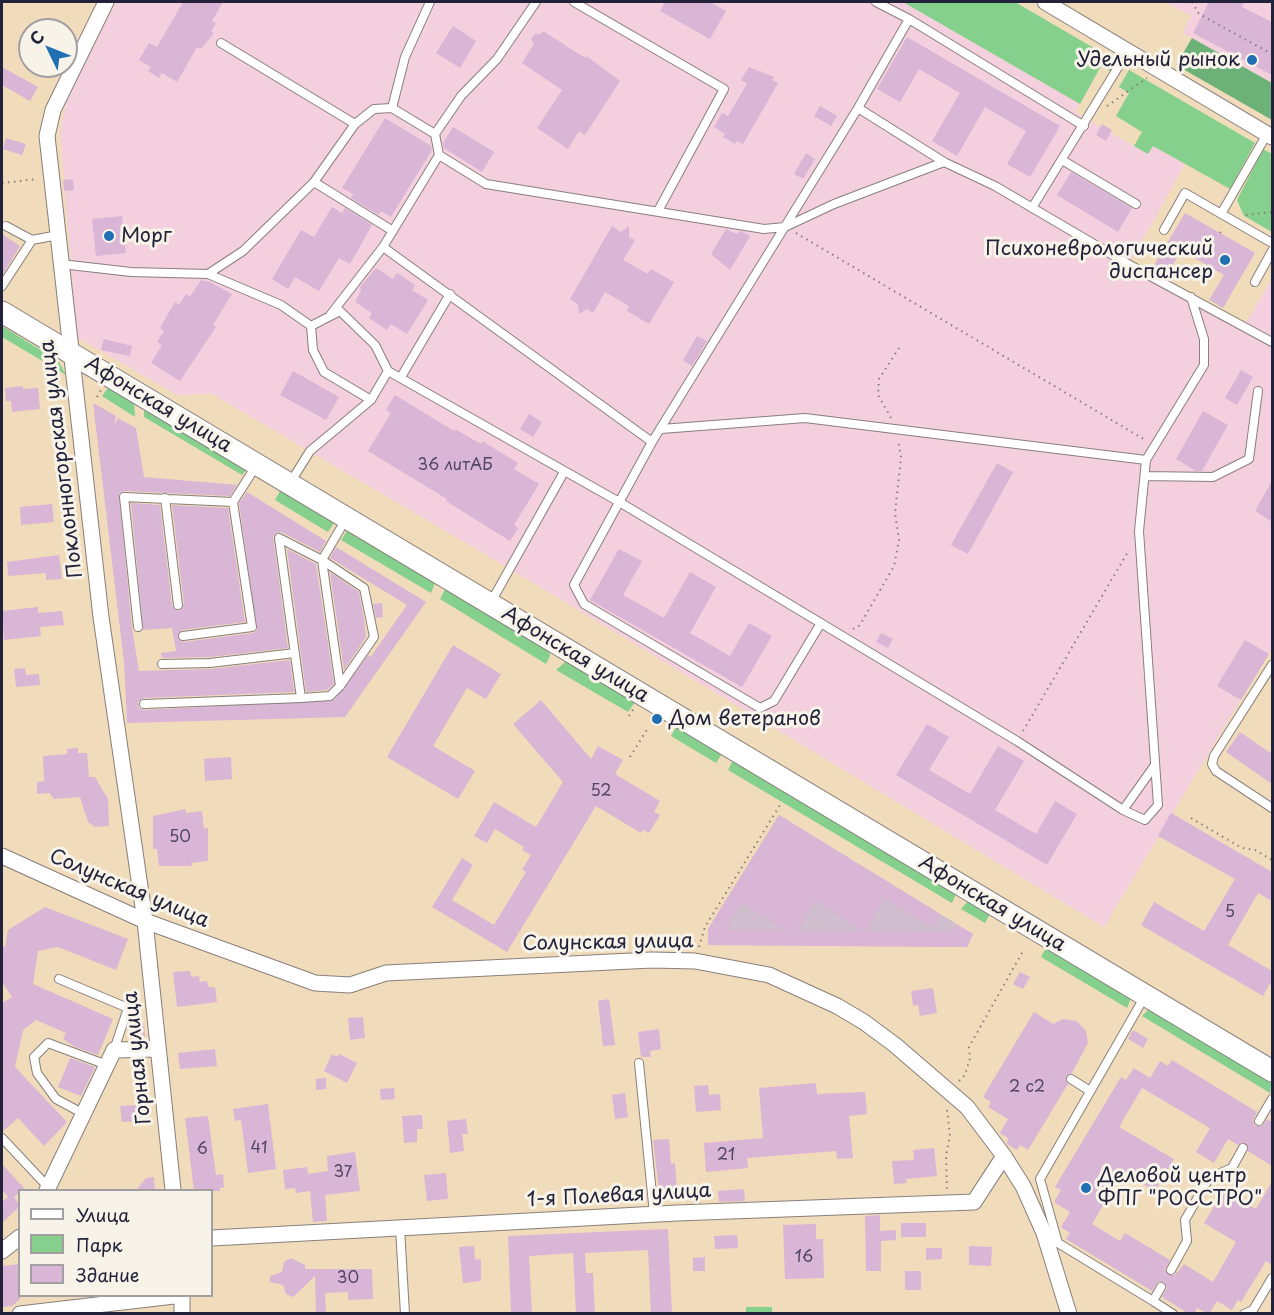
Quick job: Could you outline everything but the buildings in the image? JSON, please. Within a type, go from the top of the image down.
[{"type":"street","name":"Поклонногорская улица","points":[[106,2],[53,110],[47,136],[101,617],[145,921]]},
{"type":"street","points":[[1045,2],[1270,135]]},
{"type":"street","name":"Афонская улица","points":[[2,312],[1145,996],[1272,1069]]},
{"type":"street","name":"Солунская улица","points":[[2,856],[145,921],[315,984],[350,985],[386,973],[652,960],[696,962],[769,975],[837,1006],[895,1045],[967,1107],[1004,1156],[1023,1186],[1044,1233],[1069,1314]]},
{"type":"street","name":"Горная улица","points":[[145,921],[173,1189]]},
{"type":"street","points":[[48,1189],[114,1050],[158,1049]]},
{"type":"street","name":"1-я Полевая улица","points":[[213,1238],[654,1214],[974,1202],[1004,1156]]},
{"type":"street","points":[[2,1251],[18,1239]]},
{"type":"street","points":[[21,1314],[166,1297]]},
{"type":"street","points":[[182,1297],[182,1314]]},
{"type":"lane","points":[[392,108],[405,57],[430,2]]},
{"type":"lane","points":[[331,314],[383,247],[439,155],[435,134],[461,96],[497,59],[536,2]]},
{"type":"lane","points":[[574,2],[724,89],[658,211]]},
{"type":"lane","points":[[876,2],[1086,123]]},
{"type":"lane","points":[[821,623],[774,701],[759,708],[584,604],[574,585],[621,503],[652,442],[858,108],[909,19]]},
{"type":"lane","points":[[221,43],[355,124]]},
{"type":"lane","points":[[1032,208],[1128,51]]},
{"type":"lane","points":[[208,274],[243,250],[314,182],[355,124],[375,109],[392,108],[435,134]]},
{"type":"lane","points":[[858,108],[944,162],[995,186],[1128,264],[1272,342]]},
{"type":"lane","points":[[1221,214],[1270,135]]},
{"type":"lane","points":[[439,155],[486,184],[764,229],[785,227],[834,204],[944,162]]},
{"type":"lane","points":[[1062,160],[1136,204]]},
{"type":"lane","points":[[314,182],[393,231]]},
{"type":"lane","points":[[1164,230],[1185,193],[1272,243]]},
{"type":"lane","points":[[6,226],[32,240],[58,235]]},
{"type":"lane","points":[[2,286],[4,274],[14,270],[32,240]]},
{"type":"lane","points":[[383,247],[652,442]]},
{"type":"lane","points":[[1255,282],[1272,251]]},
{"type":"lane","points":[[61,264],[131,272],[208,274],[281,305],[311,326]]},
{"type":"lane","points":[[401,377],[450,294]]},
{"type":"lane","points":[[311,326],[340,311],[375,345],[388,370],[621,503],[1017,741],[1123,810],[1145,820],[1158,805],[1139,531],[1146,460],[1204,365],[1204,339],[1191,297]]},
{"type":"lane","points":[[311,326],[313,350],[324,372],[371,400]]},
{"type":"lane","points":[[290,484],[310,451],[371,400],[388,370]]},
{"type":"lane","points":[[1144,476],[1213,477],[1249,459],[1258,391]]},
{"type":"lane","points":[[661,429],[805,418],[1146,460]]},
{"type":"lane","points":[[183,636],[252,627],[233,502],[257,465]]},
{"type":"lane","points":[[490,604],[564,472]]},
{"type":"lane","points":[[138,627],[124,497],[233,502]]},
{"type":"lane","points":[[165,498],[178,605]]},
{"type":"lane","points":[[340,686],[322,560],[347,518]]},
{"type":"lane","points":[[144,704],[301,698],[330,696],[340,686],[374,637],[364,588],[322,560],[279,538],[301,698]]},
{"type":"lane","points":[[162,664],[210,663],[295,653]]},
{"type":"lane","points":[[1272,664],[1214,756],[1212,764],[1216,771],[1272,808]]},
{"type":"lane","points":[[1123,810],[1155,764]]},
{"type":"lane","points":[[59,979],[129,1008],[114,1050]]},
{"type":"lane","points":[[1145,996],[1040,1179],[1058,1243],[1173,1314]]},
{"type":"lane","points":[[84,1114],[56,1099],[37,1073],[34,1057],[48,1043],[107,1065]]},
{"type":"lane","points":[[639,1063],[654,1214]]},
{"type":"lane","points":[[1071,1079],[1090,1091]]},
{"type":"lane","points":[[1259,1120],[1272,1099]]},
{"type":"lane","points":[[2,1138],[48,1189]]},
{"type":"lane","points":[[1171,1270],[1187,1241],[1185,1220],[1209,1178],[1232,1168],[1243,1148]]},
{"type":"lane","points":[[400,1228],[405,1314]]},
{"type":"lane","points":[[1244,1314],[1253,1310],[1272,1278]]},
{"type":"lane","points":[[1153,1301],[1161,1287]]},
{"type":"path","points":[[1192,2],[1199,14],[1272,54]]},
{"type":"path","points":[[1086,123],[1151,76]]},
{"type":"path","points":[[2,183],[52,177]]},
{"type":"path","points":[[785,227],[1155,445]]},
{"type":"path","points":[[1220,233],[1223,228]]},
{"type":"path","points":[[842,635],[860,625],[894,566],[899,540],[895,513],[901,457],[897,430],[878,395],[879,379],[899,348]]},
{"type":"path","points":[[1017,741],[1139,531]]},
{"type":"path","points":[[630,756],[648,728]]},
{"type":"path","points":[[696,962],[705,927],[780,806]]},
{"type":"path","points":[[1191,818],[1242,848],[1255,850],[1272,860]]},
{"type":"path","points":[[948,1203],[946,1155],[950,1136],[947,1110],[950,1092],[965,1075],[970,1058],[969,1047],[1023,951]]},
{"type":"path","points":[[1270,1314],[1272,1309]]},
{"type":"shaded area","points":[[116,2],[903,2],[1080,104],[1075,112],[1148,154],[1153,146],[1185,164],[1129,264],[1244,326],[1272,278],[1272,648],[1104,927],[510,569],[212,394],[177,395],[77,337],[60,131],[67,100]]},
{"type":"shaded area","name":"Удельный рынок","points":[[1164,2],[1272,2],[1272,83],[1183,33],[1191,16]]},
{"type":"shaded area","points":[[779,815],[973,934],[967,947],[708,945],[708,929]]},
{"type":"green space","points":[[903,2],[1015,2],[1116,61],[1110,71],[1101,66],[1080,104]]},
{"type":"green space","points":[[1192,38],[1272,83],[1272,120],[1176,65]]},
{"type":"green space","points":[[1129,70],[1255,143],[1230,189],[1153,146],[1148,154],[1134,146],[1142,132],[1116,116],[1129,93],[1119,87]]},
{"type":"green space","points":[[1263,149],[1272,154],[1272,232],[1244,216],[1237,200]]},
{"type":"green space","points":[[2,326],[59,362],[66,375],[2,337]]},
{"type":"green space","points":[[108,388],[134,404],[135,417],[102,396]]},
{"type":"green space","points":[[144,410],[246,470],[242,475],[144,417]]},
{"type":"green space","points":[[280,491],[334,523],[328,532],[275,500]]},
{"type":"green space","points":[[347,531],[435,583],[431,593],[341,540]]},
{"type":"green space","points":[[445,589],[549,651],[550,656],[546,664],[440,599]]},
{"type":"green space","points":[[566,661],[635,702],[628,712],[556,670]]},
{"type":"green space","points":[[676,727],[722,754],[716,763],[671,736]]},
{"type":"green space","points":[[733,760],[956,894],[952,903],[728,770]]},
{"type":"green space","points":[[968,901],[990,914],[985,923],[961,909]]},
{"type":"green space","points":[[1046,948],[1131,998],[1127,1008],[1041,957]]},
{"type":"green space","points":[[1149,1009],[1272,1082],[1270,1093],[1142,1016]]},
{"type":"green space","points":[[746,1307],[772,1307],[772,1313],[746,1313]]},
{"type":"place","name":"Удельный рынок","points":[[1252,60]]},
{"type":"place","name":"Морг","points":[[109,236]]},
{"type":"place","name":"Психоневрологический диспансер","points":[[1225,260]]},
{"type":"place","name":"Дом ветеранов","points":[[657,719]]},
{"type":"place","name":"Деловой центр ФПГ \"РОССТРО\"","points":[[1086,1188]]}]
